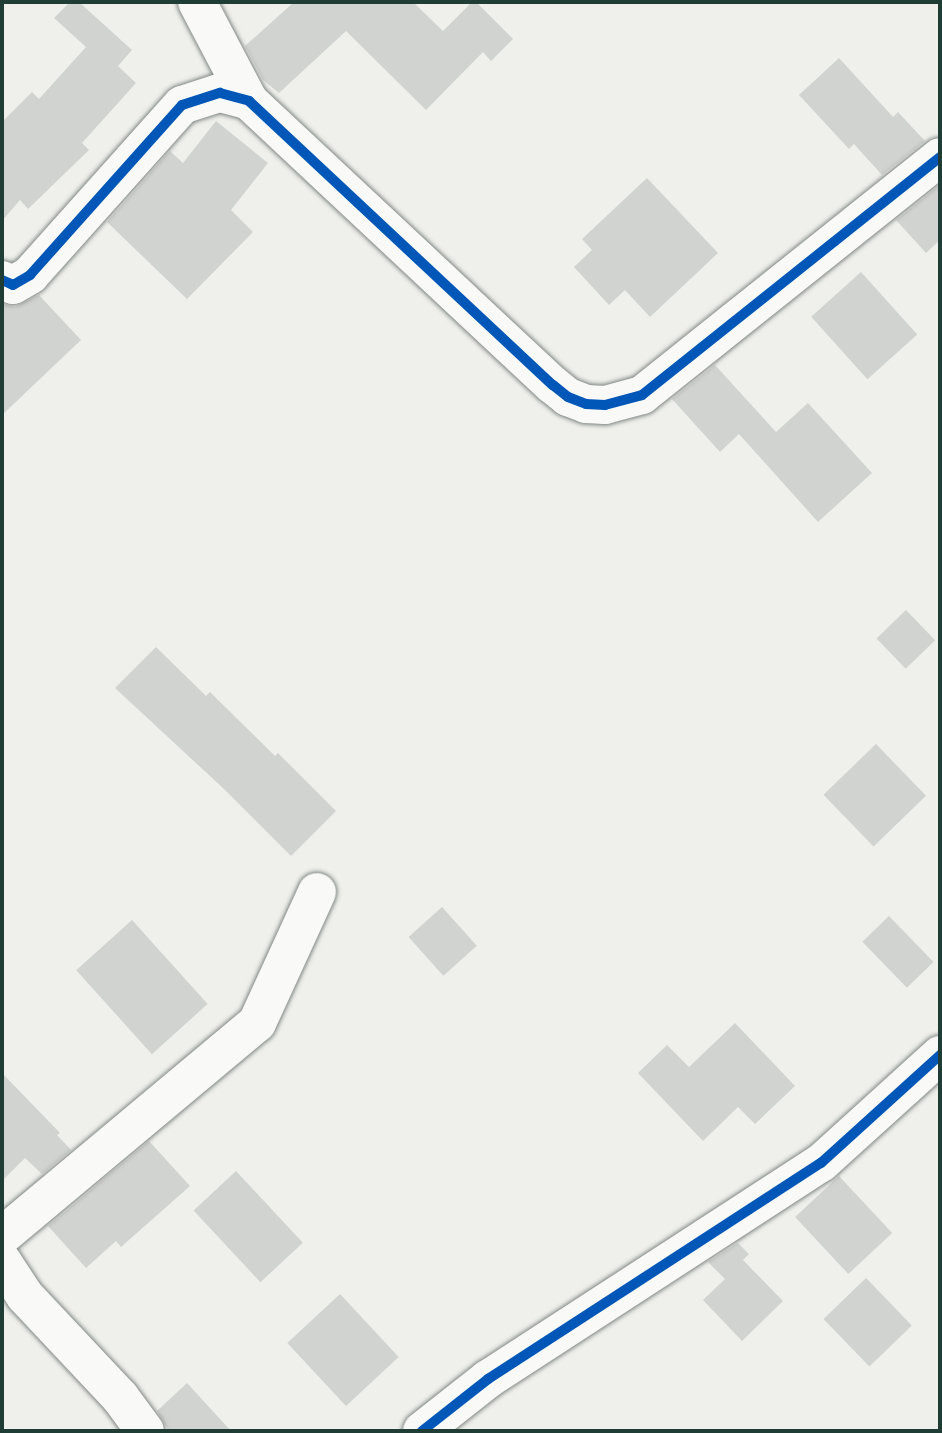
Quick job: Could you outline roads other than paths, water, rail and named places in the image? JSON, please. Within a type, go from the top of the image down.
[{"type":"street","points":[[197,2],[249,100],[545,379],[568,397],[586,404],[615,404],[642,395],[940,158]]},
{"type":"street","points":[[5,287],[30,275],[182,105],[220,93],[249,100]]},
{"type":"street","points":[[2,1237],[257,1023],[317,892]]},
{"type":"street","points":[[422,1431],[488,1379],[821,1163],[940,1055]]},
{"type":"street","points":[[2,1261],[25,1296],[120,1397],[145,1431]]}]
